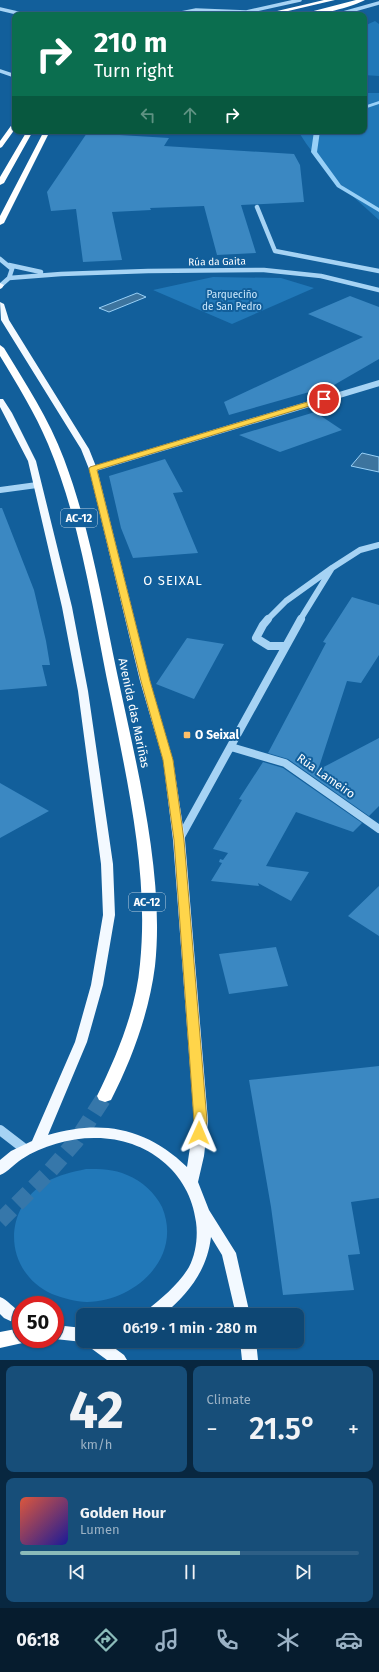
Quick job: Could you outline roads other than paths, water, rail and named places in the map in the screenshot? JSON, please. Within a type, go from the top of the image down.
[{"type":"highway","points":[[277,12],[332,0]]},
{"type":"highway","points":[[317,12],[362,0]]},
{"type":"highway","points":[[0,146],[12,128]]},
{"type":"highway","points":[[0,183],[28,134]]},
{"type":"highway","points":[[0,223],[46,134]]},
{"type":"highway","name":"Avenida das Mariñas","points":[[0,348],[41,418],[54,444],[70,488],[81,527],[133,781],[143,847],[149,947],[143,988],[127,1049],[105,1096]]},
{"type":"highway","points":[[0,1340],[12,1338]]},
{"type":"main road","points":[[0,304],[5,320],[85,449],[93,469],[145,681],[168,760],[179,840],[200,1121],[197,1156],[191,1182]]},
{"type":"main road","points":[[0,401],[8,413],[32,461],[67,607],[83,691],[106,864],[109,915],[97,985],[81,1042],[31,1147]]},
{"type":"main road","points":[[0,1169],[31,1147],[66,1135],[95,1132],[124,1136],[151,1146],[174,1161],[191,1182],[199,1197],[204,1214],[204,1243],[194,1270],[176,1295],[160,1308]]},
{"type":"main road","points":[[204,1214],[229,1252],[241,1308]]},
{"type":"main road","points":[[0,1304],[12,1314]]},
{"type":"main road","points":[[64,1333],[76,1334]]},
{"type":"main road","points":[[102,1348],[118,1360]]},
{"type":"main road","points":[[249,1348],[250,1360]]},
{"type":"street","points":[[186,12],[196,10],[246,12],[300,0]]},
{"type":"street","points":[[347,12],[379,3]]},
{"type":"street","points":[[0,9],[13,12]]},
{"type":"street","points":[[0,71],[12,75]]},
{"type":"street","points":[[257,207],[275,250],[379,271]]},
{"type":"street","points":[[0,259],[9,265],[12,270],[9,278],[0,286]]},
{"type":"street","name":"Rúa da Gaita","points":[[9,265],[53,274]]},
{"type":"street","name":"Rúa da Gaita","points":[[9,278],[53,274],[224,269],[285,271],[312,274],[345,280],[379,290]]},
{"type":"street","points":[[93,469],[379,383]]},
{"type":"street","points":[[0,490],[37,485]]},
{"type":"street","points":[[286,646],[269,646],[256,638],[263,625],[286,601],[332,568],[360,550],[379,545]]},
{"type":"street","points":[[179,840],[286,646],[332,568]]},
{"type":"street","name":"Rúa Lameiro","points":[[231,747],[285,763],[379,829]]},
{"type":"street","points":[[0,1130],[31,1147]]},
{"type":"waterway","points":[[367,107],[379,102]]},
{"type":"waterway","points":[[317,134],[314,152],[339,186],[379,210]]},
{"type":"tunnel","points":[[0,1221],[49,1172],[76,1141],[105,1096]]},
{"type":"place","name":"O Seixal","points":[[187,735]]},
{"type":"district","name":"O SEIXAL","points":[[173,580]]},
{"type":"park label","name":"Parqueciño de San Pedro","points":[[232,300]]}]
